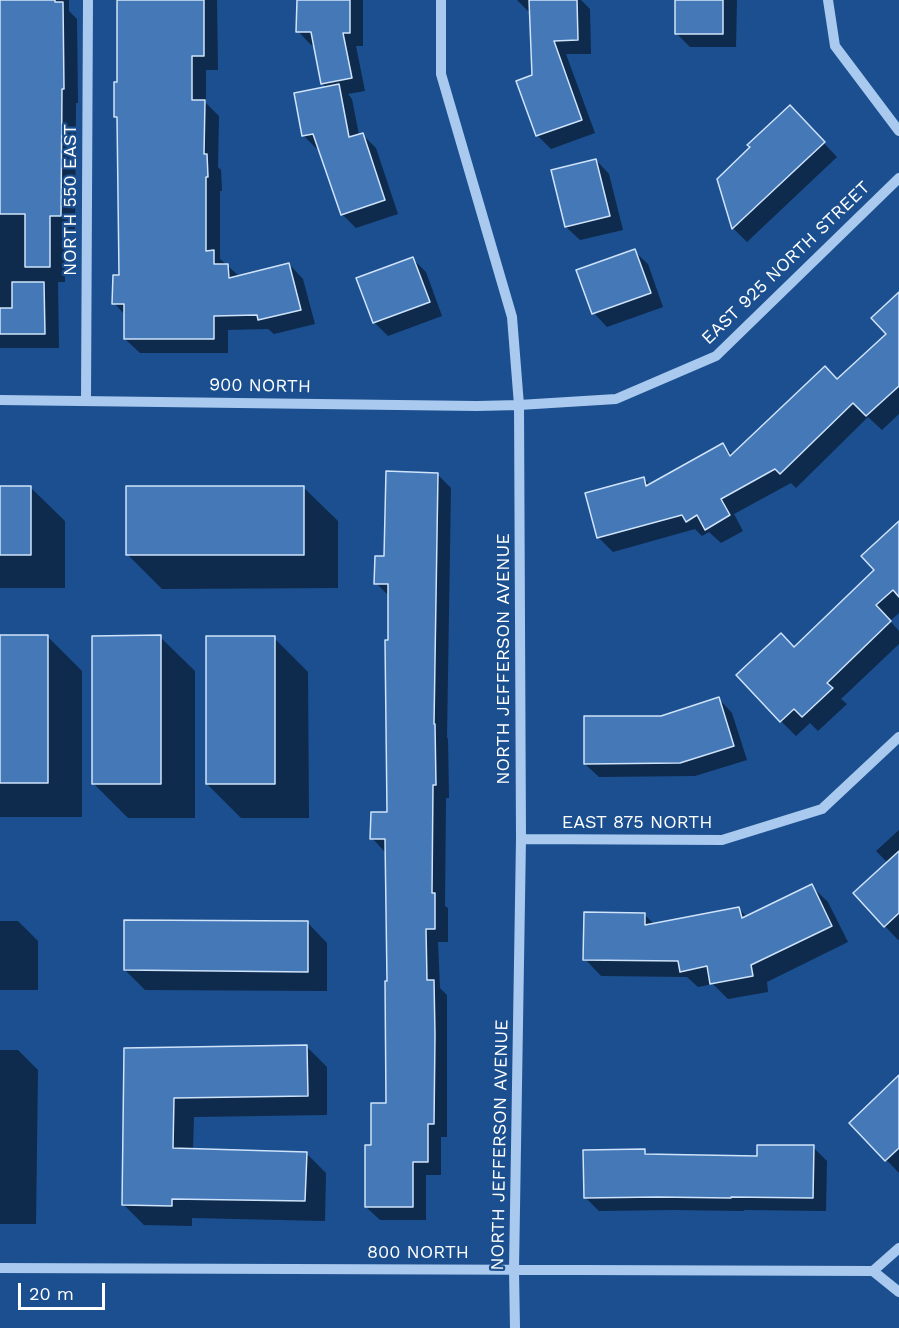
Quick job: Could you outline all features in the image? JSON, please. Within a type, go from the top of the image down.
[{"type":"street","name":"NORTH 550 EAST","points":[[86,400],[88,0]]},
{"type":"street","name":"NORTH JEFFERSON AVENUE","points":[[441,0],[441,74],[512,317],[519,405],[521,839],[515,1328]]},
{"type":"street","points":[[828,0],[835,46],[899,130]]},
{"type":"street","name":"EAST 925 NORTH STREET","points":[[519,405],[616,399],[716,356],[899,178]]},
{"type":"street","name":"900 NORTH","points":[[0,400],[519,405]]},
{"type":"street","name":"EAST 875 NORTH","points":[[521,839],[722,840],[822,810],[899,737]]},
{"type":"street","points":[[899,1248],[873,1270],[899,1292]]},
{"type":"street","name":"800 NORTH","points":[[0,1268],[873,1270]]},
{"type":"building","points":[[0,0],[63,2],[64,89],[62,89],[61,216],[50,216],[50,267],[25,267],[25,214],[0,214]]},
{"type":"building","points":[[117,0],[204,0],[204,56],[192,56],[192,100],[205,100],[204,154],[207,154],[208,177],[206,177],[206,251],[214,250],[214,264],[228,264],[229,278],[289,263],[301,310],[258,320],[257,315],[214,316],[214,339],[124,339],[124,304],[112,304],[113,275],[119,275],[117,117],[114,117],[114,82],[117,82]]},
{"type":"building","points":[[297,0],[350,0],[350,33],[343,33],[352,78],[321,84],[311,32],[296,32]]},
{"type":"building","points":[[529,0],[577,0],[578,40],[554,41],[582,120],[536,136],[516,81],[532,75]]},
{"type":"building","points":[[675,0],[723,0],[723,34],[675,34]]},
{"type":"building","points":[[339,84],[349,137],[363,133],[385,200],[341,215],[313,134],[302,136],[294,93]]},
{"type":"building","points":[[790,105],[825,142],[732,229],[717,179],[750,147],[747,145]]},
{"type":"building","points":[[596,159],[610,216],[565,227],[551,170]]},
{"type":"building","points":[[635,249],[651,293],[592,314],[576,270]]},
{"type":"building","points":[[413,257],[430,302],[373,323],[356,278]]},
{"type":"building","points":[[12,282],[44,282],[45,334],[0,334],[0,308],[12,308]]},
{"type":"building","points":[[899,292],[899,386],[866,416],[853,403],[780,474],[775,469],[721,499],[730,515],[705,530],[697,515],[686,522],[682,515],[597,538],[585,493],[644,477],[646,486],[723,443],[730,456],[825,366],[837,379],[886,334],[871,318]]},
{"type":"building","points":[[386,471],[438,473],[434,724],[436,785],[433,785],[432,893],[435,893],[435,929],[426,929],[427,980],[434,980],[434,1124],[428,1124],[428,1162],[413,1162],[413,1207],[365,1207],[365,1145],[371,1145],[371,1103],[386,1103],[385,839],[370,839],[371,812],[387,812],[385,640],[388,640],[388,584],[374,584],[375,556],[384,556]]},
{"type":"building","points":[[0,486],[31,486],[31,555],[0,555]]},
{"type":"building","points":[[126,486],[304,486],[304,555],[126,555]]},
{"type":"building","points":[[899,521],[899,597],[893,590],[876,605],[891,621],[827,683],[833,688],[802,717],[794,709],[780,722],[736,675],[781,633],[794,647],[874,570],[861,556]]},
{"type":"building","points":[[0,635],[48,635],[48,783],[0,783]]},
{"type":"building","points":[[161,635],[161,784],[92,784],[92,636]]},
{"type":"building","points":[[206,636],[275,636],[275,784],[206,784]]},
{"type":"building","points":[[719,697],[734,746],[680,763],[584,764],[584,716],[661,716]]},
{"type":"building","points":[[899,851],[899,913],[884,927],[853,893]]},
{"type":"building","points":[[812,884],[832,926],[751,965],[753,976],[710,984],[707,966],[680,972],[678,961],[583,960],[584,912],[645,913],[645,925],[739,907],[742,918]]},
{"type":"building","points":[[124,920],[308,921],[308,972],[124,970]]},
{"type":"building","points":[[307,1045],[308,1096],[174,1098],[173,1148],[307,1152],[305,1201],[172,1199],[172,1206],[122,1205],[124,1048]]},
{"type":"building","points":[[899,1075],[899,1148],[885,1161],[849,1123]]},
{"type":"building","points":[[757,1145],[814,1145],[813,1198],[584,1198],[583,1150],[645,1149],[645,1154],[757,1156]]}]
